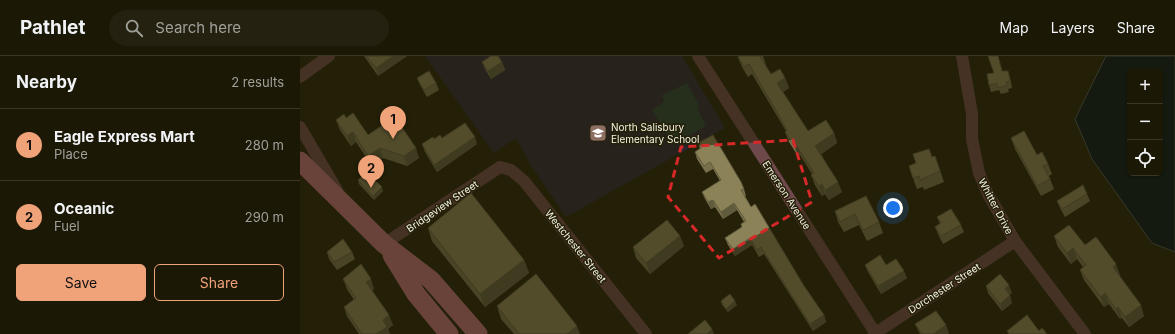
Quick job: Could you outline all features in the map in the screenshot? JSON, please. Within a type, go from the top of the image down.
[{"type":"main road","points":[[300,161],[384,244],[431,280],[478,334]]},
{"type":"main road","points":[[384,244],[416,294],[449,334]]},
{"type":"street","points":[[300,77],[329,56]]},
{"type":"street","name":"Emerson Avenue","points":[[698,56],[875,334]]},
{"type":"street","name":"Whitter Drive","points":[[962,56],[972,114],[972,139],[978,173],[1015,242],[1085,334]]},
{"type":"street","points":[[300,127],[348,208]]},
{"type":"street","name":"Bridgeview Street","points":[[384,244],[500,168]]},
{"type":"street","name":"Westchester Street","points":[[500,168],[511,170],[524,181],[646,334]]},
{"type":"street","name":"Dorchester Street","points":[[875,334],[1015,242]]},
{"type":"highlighted area","points":[[793,140],[812,202],[719,258],[668,197],[681,147]]},
{"type":"shaded area","name":"North Salisbury Elementary School","points":[[425,56],[682,56],[725,128],[566,217],[530,164],[516,138],[494,153]]},
{"type":"shaded area","points":[[1106,56],[1175,56],[1175,252],[1152,243],[1092,159],[1075,119]]},
{"type":"green space","points":[[687,83],[699,105],[698,110],[706,126],[673,144],[652,110],[664,102],[662,95]]},
{"type":"building","points":[[366,56],[393,56],[376,68]]},
{"type":"building","points":[[491,56],[498,56],[502,62],[488,71],[482,62]]},
{"type":"building","points":[[761,56],[760,57],[771,74],[780,69],[785,78],[777,83],[808,131],[826,120],[834,133],[815,146],[838,182],[825,190],[822,184],[819,186],[811,175],[814,173],[796,145],[794,146],[785,132],[787,131],[782,121],[749,64],[744,67],[738,57]]},
{"type":"building","points":[[988,56],[998,56],[1002,71],[1008,71],[1010,81],[1006,82],[1007,85],[998,88],[997,83],[989,85],[987,74],[994,73]]},
{"type":"building","points":[[429,71],[436,83],[424,90],[417,78]]},
{"type":"building","points":[[391,106],[398,116],[388,122],[382,113]]},
{"type":"building","points":[[353,113],[368,135],[395,117],[416,148],[404,156],[380,148],[368,156],[353,132],[347,136],[336,120],[344,114],[346,118]]},
{"type":"building","points":[[465,123],[475,137],[434,165],[422,144],[433,137],[434,139],[440,135],[442,138]]},
{"type":"building","points":[[1024,131],[1037,155],[1042,152],[1048,164],[1043,166],[1050,179],[1037,186],[1011,138]]},
{"type":"building","points":[[713,135],[741,182],[744,189],[741,190],[751,207],[755,204],[804,286],[824,315],[810,324],[761,247],[757,250],[750,238],[733,249],[725,238],[742,227],[741,224],[746,221],[734,203],[721,212],[713,200],[708,202],[702,192],[721,180],[710,162],[704,166],[695,152],[701,148],[698,143]]},
{"type":"building","points":[[929,149],[932,157],[935,156],[940,171],[920,180],[919,176],[913,178],[909,166],[916,163],[913,154]]},
{"type":"building","points":[[367,172],[382,187],[373,196],[358,180]]},
{"type":"building","points":[[1083,185],[1087,194],[1062,209],[1057,201]]},
{"type":"building","points":[[471,193],[524,260],[480,294],[428,228]]},
{"type":"building","points":[[866,196],[879,222],[863,230],[855,214],[840,222],[835,211]]},
{"type":"building","points":[[951,209],[961,225],[941,236],[935,227],[941,223],[937,217]]},
{"type":"building","points":[[667,220],[680,236],[646,263],[633,247]]},
{"type":"building","points":[[1069,225],[1085,245],[1096,237],[1116,264],[1113,267],[1141,305],[1125,317],[1118,307],[1116,309],[1105,293],[1101,297],[1080,270],[1086,265],[1073,248],[1067,253],[1054,236]]},
{"type":"building","points":[[343,239],[352,252],[334,262],[327,252]]},
{"type":"building","points":[[880,255],[886,265],[896,259],[904,271],[878,286],[865,265]]},
{"type":"building","points":[[361,264],[371,279],[366,282],[389,315],[383,320],[387,327],[376,334],[362,334],[344,307],[356,298],[343,279]]},
{"type":"building","points":[[536,274],[577,326],[567,334],[519,334],[497,306]]},
{"type":"building","points":[[1000,274],[1009,285],[1005,289],[1010,295],[1000,304],[986,286]]},
{"type":"building","points":[[730,294],[735,301],[726,309],[721,301]]},
{"type":"building","points":[[936,311],[946,325],[933,334],[922,334],[915,324]]},
{"type":"building","points":[[1027,315],[1039,331],[1042,328],[1047,334],[1009,334],[1007,331]]},
{"type":"building","points":[[705,320],[712,329],[707,334],[688,334]]},
{"type":"place","name":"North Salisbury Elementary School","points":[[598,133]]},
{"type":"place","name":"Eagle Express Mart","points":[[393,139]]},
{"type":"place","name":"Oceanic","points":[[371,188]]}]
